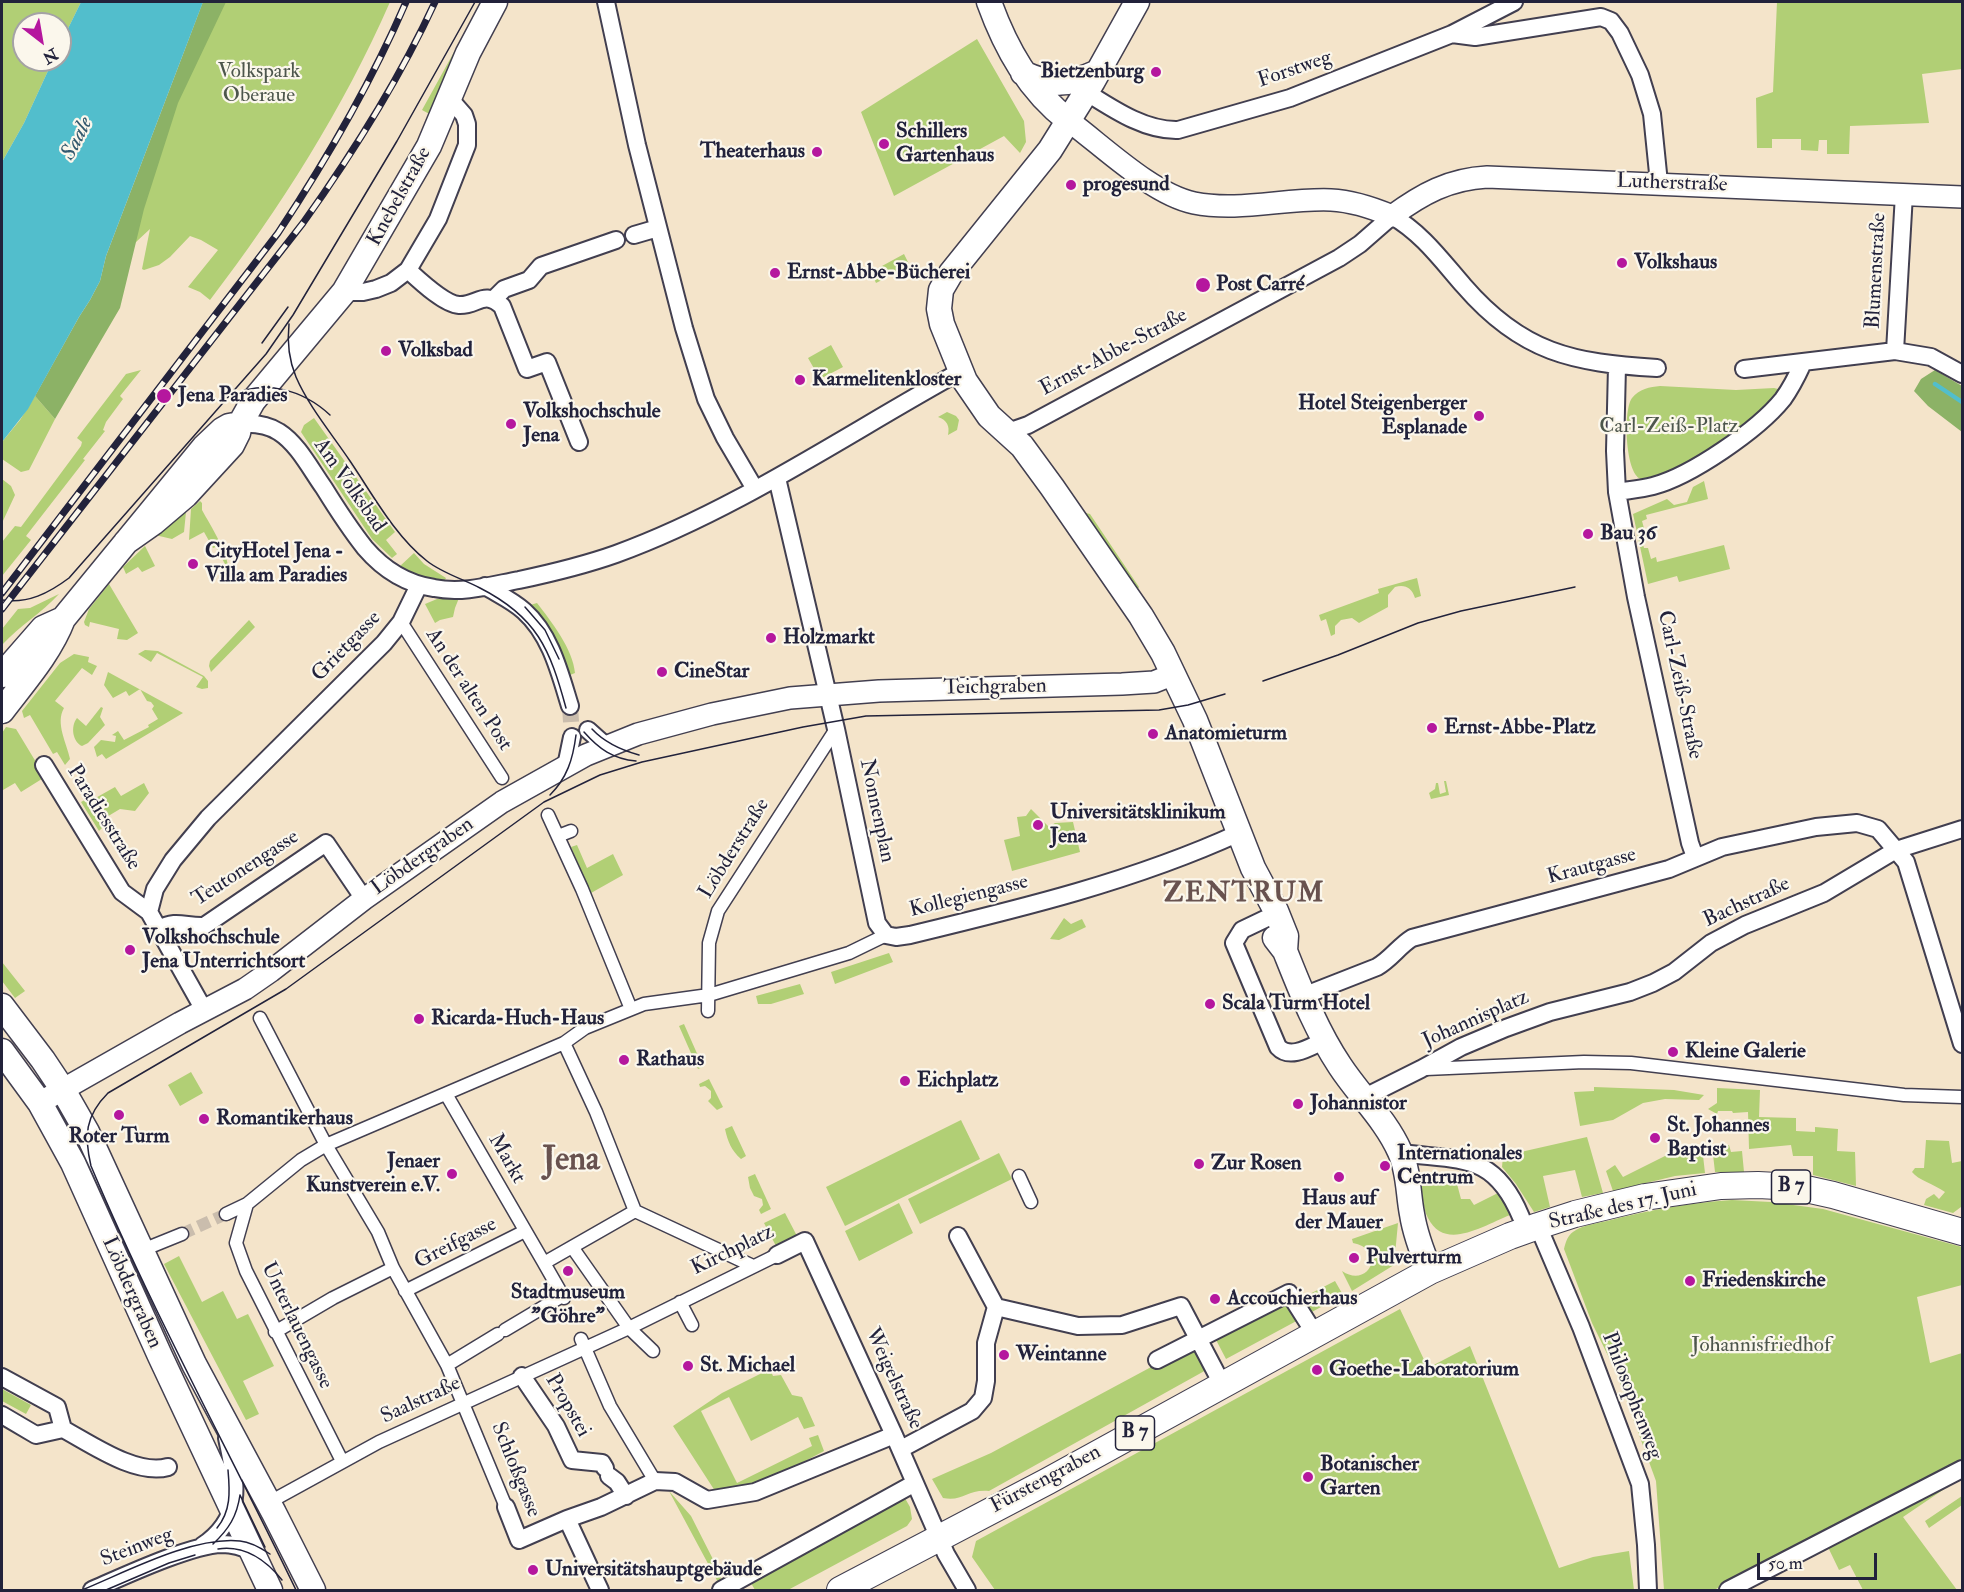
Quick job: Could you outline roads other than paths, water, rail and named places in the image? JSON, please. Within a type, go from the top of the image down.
[{"type":"main road","name":"Knebelstraße","points":[[2,711],[44,656],[57,636],[63,619],[126,542],[186,495],[232,445],[240,424],[253,401],[344,292],[429,146],[473,44],[495,2]]},
{"type":"main road","points":[[989,2],[1004,39],[1023,73],[1052,108],[1069,121]]},
{"type":"main road","points":[[1137,2],[1069,121],[1045,157],[951,273],[941,290],[940,318],[973,395],[983,409],[1022,446],[1039,468],[1144,622],[1174,674],[1195,720],[1253,868],[1274,903],[1286,936],[1285,951]]},
{"type":"main road","points":[[1023,73],[1058,84],[1092,82]]},
{"type":"main road","name":"Knebelstraße","points":[[2,675],[43,628],[63,619]]},
{"type":"main road","points":[[1253,868],[1251,884],[1265,919],[1285,951],[1323,1041],[1393,1137],[1401,1153],[1406,1169],[1417,1240],[1430,1271]]},
{"type":"main road","points":[[2,1006],[63,1089]]},
{"type":"main road","points":[[2,1052],[40,1103]]},
{"type":"main road","name":"Löbdergraben","points":[[63,1089],[101,1158],[140,1251],[194,1364],[313,1590]]},
{"type":"main road","name":"Löbdergraben","points":[[40,1103],[73,1163],[160,1356],[270,1590]]},
{"type":"main road","name":"Straße des 17. Juni","points":[[1430,1271],[1530,1222],[1645,1197],[1721,1186],[1797,1187],[1962,1232]]},
{"type":"main road","name":"Fürstengraben","points":[[840,1590],[1048,1481],[1430,1271]]},
{"type":"street","points":[[606,2],[630,117],[684,328],[706,399],[725,438],[755,489]]},
{"type":"street","name":"Forstweg","points":[[1092,82],[1110,106],[1152,127],[1178,130],[1290,98],[1452,34],[1515,2]]},
{"type":"street","points":[[1452,34],[1475,37],[1600,17],[1611,21],[1620,33],[1640,75],[1652,114],[1659,183]]},
{"type":"street","name":"Knebelstraße","points":[[344,292],[376,289],[408,270],[438,219],[467,145],[464,115],[450,99]]},
{"type":"street","points":[[1069,121],[1147,181],[1184,200],[1220,205],[1333,200],[1359,204],[1392,216],[1415,231],[1472,296],[1500,321],[1538,346],[1567,357],[1617,366],[1657,368]]},
{"type":"street","name":"Lutherstraße","points":[[1392,216],[1421,195],[1449,184],[1474,178],[1659,183],[1962,197]]},
{"type":"street","name":"Blumenstraße","points":[[1895,351],[1904,194]]},
{"type":"street","name":"Ernst-Abbe-Straße","points":[[1008,432],[1028,425],[1339,258],[1360,244],[1392,216]]},
{"type":"street","points":[[634,235],[658,228]]},
{"type":"street","points":[[494,299],[504,289],[529,280],[541,266],[616,240]]},
{"type":"street","points":[[408,270],[447,301],[459,305],[485,298],[494,299],[502,306],[527,369],[547,362],[579,442]]},
{"type":"street","points":[[1744,369],[1895,351],[1931,357],[1962,374]]},
{"type":"street","points":[[1617,366],[1615,451],[1617,492],[1654,486],[1684,472],[1732,444],[1782,401],[1803,363]]},
{"type":"street","points":[[419,585],[448,590],[485,586],[546,574],[618,553],[704,515],[777,478],[961,371]]},
{"type":"street","name":"Am Volksbad","points":[[240,424],[260,424],[284,435],[366,549],[386,568],[419,585]]},
{"type":"street","name":"Nonnenplan","points":[[777,478],[821,695],[836,729],[877,923],[886,935]]},
{"type":"street","name":"Carl-Zeiß-Straße","points":[[1617,492],[1621,522],[1690,843],[1695,857]]},
{"type":"street","name":"Grietgasse","points":[[149,912],[155,889],[173,860],[208,818],[384,643],[401,622],[419,585]]},
{"type":"street","points":[[485,586],[512,602],[531,618],[554,656],[570,706]]},
{"type":"street","name":"An der alten Post","points":[[401,622],[502,778]]},
{"type":"street","name":"Teichgraben","points":[[821,695],[879,691],[1122,684],[1154,682],[1174,674]]},
{"type":"street","name":"Löbdergraben","points":[[40,1103],[227,999],[271,971],[364,899],[502,802],[566,766],[607,747],[668,725],[773,701],[821,695]]},
{"type":"street","name":"Löbderstraße","points":[[708,1011],[710,943],[718,911],[836,729]]},
{"type":"street","points":[[588,730],[607,747]]},
{"type":"street","points":[[566,766],[572,737]]},
{"type":"street","name":"Paradiesstraße","points":[[45,765],[123,892],[149,912],[204,1010]]},
{"type":"street","points":[[548,815],[582,889],[631,1009]]},
{"type":"street","name":"Krautgasse","points":[[1303,996],[1377,967],[1388,961],[1403,944],[1412,938],[1670,869],[1722,847],[1816,827],[1857,823],[1878,830],[1906,862],[1962,1044]]},
{"type":"street","name":"Bachstraße","points":[[1550,1012],[1630,992],[1653,983],[1674,972],[1711,943],[1746,925],[1824,893],[1896,850],[1962,829]]},
{"type":"street","points":[[558,836],[571,831]]},
{"type":"street","name":"Kollegiengasse","points":[[709,995],[849,953],[886,935],[896,937],[910,935],[1109,883],[1148,871],[1239,833]]},
{"type":"street","name":"Teutonengasse","points":[[159,929],[170,923],[191,927],[204,926],[326,843],[364,899]]},
{"type":"street","points":[[1265,919],[1242,930],[1234,943],[1278,1047],[1290,1053],[1323,1041]]},
{"type":"street","points":[[226,1209],[248,1204],[301,1160],[327,1145],[564,1043],[585,1028],[644,1004],[709,995]]},
{"type":"street","name":"Johannisplatz","points":[[1363,1098],[1477,1039],[1550,1012]]},
{"type":"street","name":"Schloßgasse","points":[[260,1018],[327,1145],[378,1232],[393,1268],[447,1365],[519,1540],[601,1507],[655,1481]]},
{"type":"street","points":[[564,1043],[596,1112],[635,1211],[753,1266]]},
{"type":"street","points":[[1421,1069],[1584,1062],[1631,1063],[1904,1095],[1962,1097]]},
{"type":"street","name":"Markt","points":[[446,1094],[563,1297],[447,1365]]},
{"type":"street","name":"Philosophenweg","points":[[1401,1153],[1458,1158],[1474,1162],[1488,1170],[1502,1184],[1530,1222],[1581,1327],[1640,1484],[1648,1590]]},
{"type":"street","points":[[1019,1176],[1031,1202]]},
{"type":"street","name":"Unterlauengasse","points":[[248,1204],[236,1244],[275,1332],[342,1461]]},
{"type":"street","points":[[544,1263],[635,1211]]},
{"type":"street","name":"Greifgasse","points":[[405,1291],[525,1231]]},
{"type":"street","points":[[140,1251],[183,1234]]},
{"type":"street","points":[[583,1344],[610,1406],[655,1481],[675,1482],[707,1500],[755,1492],[897,1442],[972,1411],[983,1398],[986,1381],[986,1343],[996,1307],[958,1236]]},
{"type":"street","name":"Kirchplatz","points":[[583,1344],[629,1328],[805,1241]]},
{"type":"street","name":"Weigelstraße","points":[[805,1241],[952,1566],[967,1590]]},
{"type":"street","points":[[572,1247],[629,1328],[653,1351]]},
{"type":"street","points":[[275,1332],[333,1298],[393,1268]]},
{"type":"street","points":[[1156,1360],[1290,1293],[1315,1334]]},
{"type":"street","name":"Kirchplatz","points":[[680,1302],[692,1325]]},
{"type":"street","points":[[996,1307],[1078,1326],[1122,1325],[1181,1306],[1222,1384]]},
{"type":"street","name":"Saalstraße","points":[[277,1498],[342,1461],[522,1376],[583,1344]]},
{"type":"street","name":"Propstei","points":[[522,1376],[556,1426],[572,1460],[602,1463],[626,1496]]},
{"type":"street","points":[[2,1377],[57,1407],[63,1430]]},
{"type":"street","points":[[2,1415],[36,1435],[63,1430],[126,1462],[158,1469],[168,1467]]},
{"type":"street","name":"Löbdergraben","points":[[223,1421],[236,1485],[232,1508]]},
{"type":"street","points":[[1728,1590],[1962,1469]]},
{"type":"street","points":[[721,1590],[915,1484]]},
{"type":"street","name":"Steinweg","points":[[199,1548],[222,1530],[229,1520],[232,1508]]},
{"type":"street","name":"Schloßgasse","points":[[567,1519],[600,1590]]},
{"type":"street","name":"Steinweg","points":[[92,1590],[199,1548],[221,1544],[244,1547],[253,1552]]},
{"type":"water","name":"Saale","points":[[81,2],[203,2],[106,256],[100,281],[28,409],[2,442],[2,162],[24,123],[47,72],[72,72],[72,20]]},
{"type":"waterway","points":[[1935,384],[1962,402]]},
{"type":"tunnel","points":[[570,706],[572,737]]},
{"type":"tunnel","points":[[182,1234],[226,1214]]},
{"type":"tram line","points":[[2,600],[29,599],[54,588],[69,578],[266,354],[293,315],[397,141],[475,2]]},
{"type":"tram line","points":[[262,343],[288,307]]},
{"type":"tram line","points":[[289,324],[290,358],[301,388],[385,514],[405,540],[427,561],[499,599],[528,623],[547,652],[566,708]]},
{"type":"tram line","points":[[231,395],[257,388],[284,390],[308,399],[330,415]]},
{"type":"tram line","points":[[1263,681],[1338,655],[1418,623],[1461,611],[1575,587]]},
{"type":"tram line","points":[[525,607],[545,630],[559,659]]},
{"type":"tram line","points":[[296,1590],[139,1274],[91,1166],[87,1145],[88,1127],[95,1110],[108,1093],[286,989],[544,802],[600,775],[642,762],[803,727],[866,716],[1159,710],[1188,705],[1225,694]]},
{"type":"tram line","points":[[592,729],[614,745],[639,755]]},
{"type":"tram line","points":[[584,732],[607,752],[620,758],[636,761]]},
{"type":"tram line","points":[[550,795],[561,782],[568,768],[576,735]]},
{"type":"tram line","points":[[217,1528],[227,1508],[228,1470]]},
{"type":"tram line","points":[[240,1495],[265,1547]]},
{"type":"tram line","points":[[213,1544],[231,1522],[240,1495]]},
{"type":"tram line","points":[[82,1590],[139,1565],[202,1544],[240,1541],[252,1544],[270,1554]]},
{"type":"tram line","points":[[218,1549],[237,1549],[254,1556],[262,1560],[282,1580]]},
{"type":"tram line","points":[[106,1590],[169,1563],[195,1555]]},
{"type":"railway","points":[[2,593],[278,233],[347,120],[406,2]]},
{"type":"railway","points":[[2,609],[303,223],[374,116],[435,2]]},
{"type":"place","name":"Bietzenburg","points":[[1156,72]]},
{"type":"place","name":"Schillers Gartenhaus","points":[[884,144]]},
{"type":"place","name":"Theaterhaus","points":[[817,152]]},
{"type":"place","name":"progesund","points":[[1071,185]]},
{"type":"place","name":"Volkshaus","points":[[1622,263]]},
{"type":"place","name":"Ernst-Abbe-Bücherei","points":[[775,273]]},
{"type":"place","name":"Post Carré","points":[[1203,285]]},
{"type":"place","name":"Volksbad","points":[[386,351]]},
{"type":"place","name":"Karmelitenkloster","points":[[800,380]]},
{"type":"place","name":"Jena Paradies","points":[[164,396]]},
{"type":"place","name":"Hotel Steigenberger Esplanade","points":[[1479,416]]},
{"type":"place","name":"Volkshochschule Jena","points":[[511,424]]},
{"type":"place","name":"Bau 36","points":[[1588,534]]},
{"type":"place","name":"CityHotel Jena - Villa am Paradies","points":[[193,564]]},
{"type":"place","name":"Holzmarkt","points":[[771,638]]},
{"type":"place","name":"CineStar","points":[[662,672]]},
{"type":"place","name":"Ernst-Abbe-Platz","points":[[1432,728]]},
{"type":"place","name":"Anatomieturm","points":[[1153,734]]},
{"type":"place","name":"Universitätsklinikum Jena","points":[[1038,825]]},
{"type":"place","name":"Volkshochschule Jena Unterrichtsort","points":[[130,950]]},
{"type":"place","name":"Scala Turm Hotel","points":[[1210,1004]]},
{"type":"place","name":"Ricarda-Huch-Haus","points":[[419,1019]]},
{"type":"place","name":"Kleine Galerie","points":[[1673,1052]]},
{"type":"place","name":"Rathaus","points":[[624,1060]]},
{"type":"place","name":"Eichplatz","points":[[905,1081]]},
{"type":"place","name":"Johannistor","points":[[1298,1104]]},
{"type":"place","name":"Roter Turm","points":[[119,1115]]},
{"type":"place","name":"Romantikerhaus","points":[[204,1119]]},
{"type":"place","name":"St. Johannes Baptist","points":[[1655,1138]]},
{"type":"place","name":"Zur Rosen","points":[[1199,1164]]},
{"type":"place","name":"Internationales Centrum","points":[[1385,1166]]},
{"type":"place","name":"Jenaer Kunstverein e.V.","points":[[452,1174]]},
{"type":"place","name":"Haus auf der Mauer","points":[[1339,1177]]},
{"type":"place","name":"Pulverturm","points":[[1354,1258]]},
{"type":"place","name":"Stadtmuseum \"Göhre\"","points":[[568,1271]]},
{"type":"place","name":"Friedenskirche","points":[[1690,1281]]},
{"type":"place","name":"Accouchierhaus","points":[[1215,1299]]},
{"type":"place","name":"Weintanne","points":[[1004,1355]]},
{"type":"place","name":"St. Michael","points":[[688,1366]]},
{"type":"place","name":"Goethe-Laboratorium","points":[[1317,1370]]},
{"type":"place","name":"Botanischer Garten","points":[[1308,1477]]},
{"type":"place","name":"Universitätshauptgebäude","points":[[533,1570]]},
{"type":"district","name":"ZENTRUM","points":[[1244,895]]},
{"type":"district","name":"Jena","points":[[571,1162]]},
{"type":"park label","name":"Volkspark Oberaue","points":[[259,84]]},
{"type":"park label","name":"Carl-Zeiß-Platz","points":[[1669,427]]},
{"type":"park label","name":"Johannisfriedhof","points":[[1761,1346]]}]
